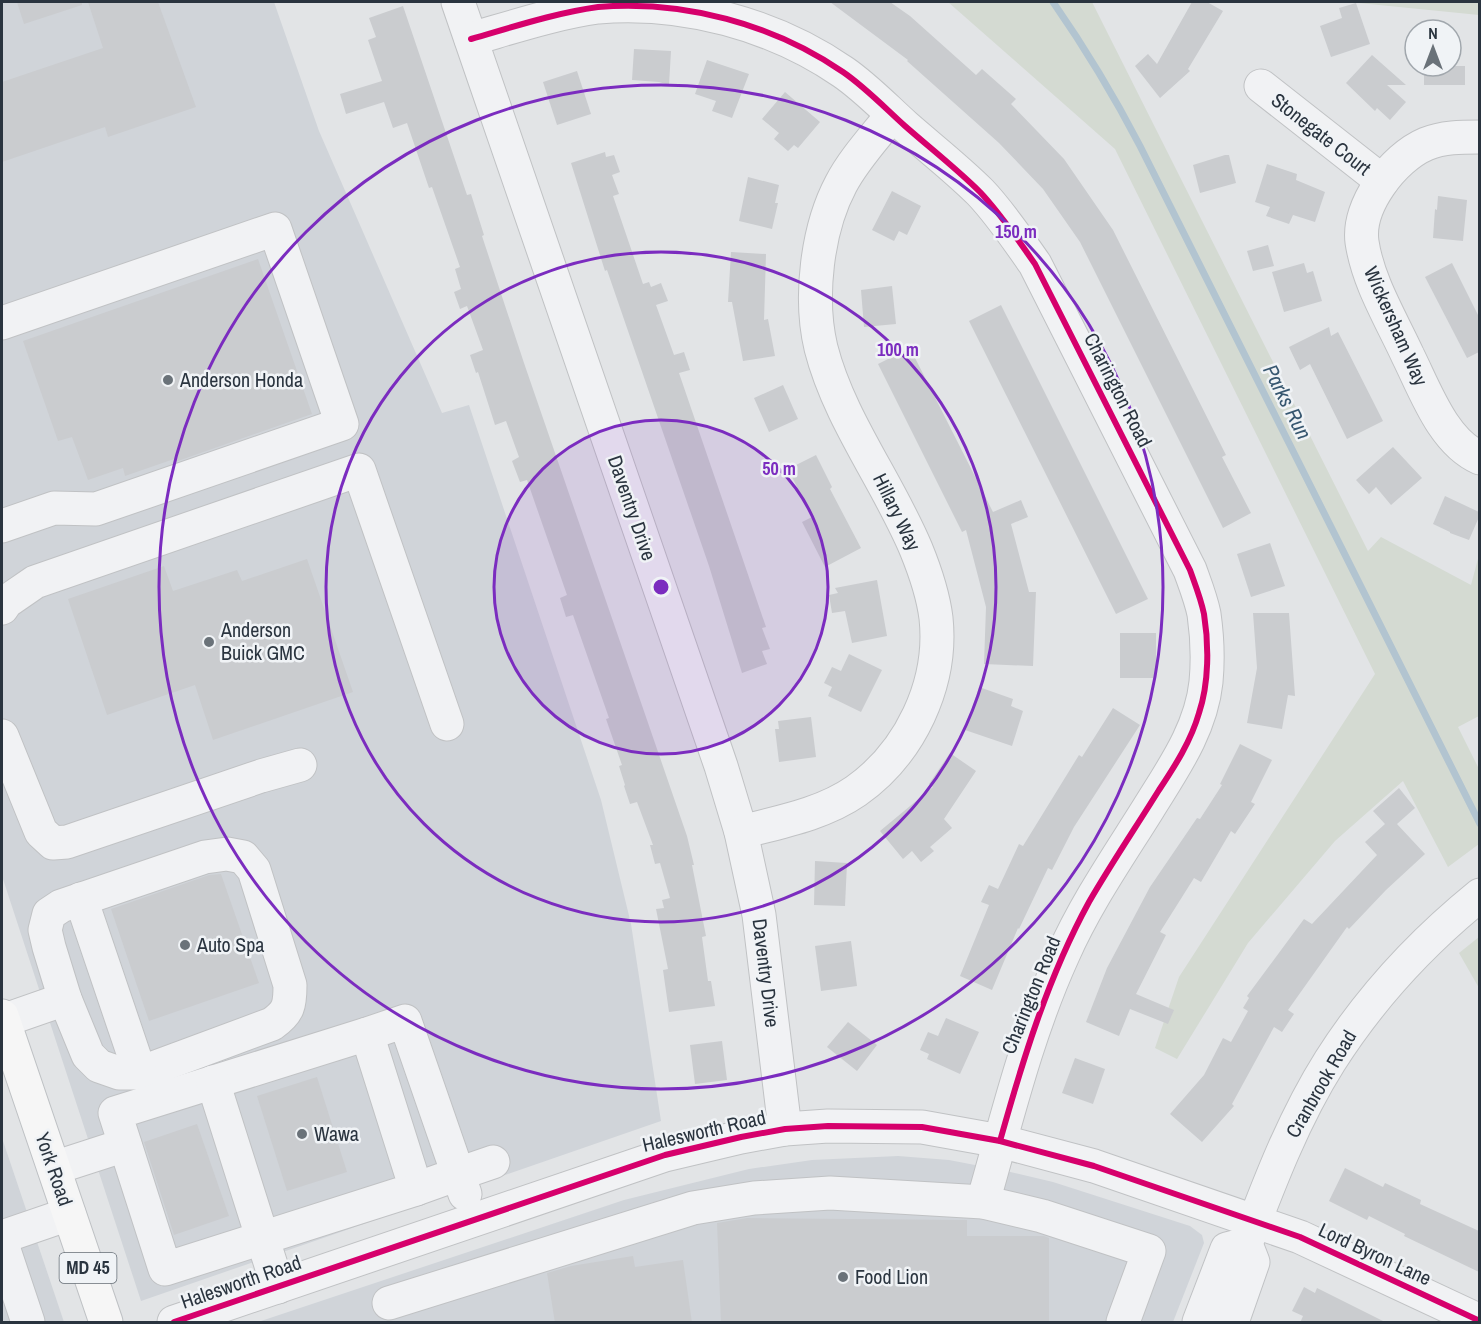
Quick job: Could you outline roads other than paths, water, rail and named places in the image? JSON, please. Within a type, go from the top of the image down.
[{"type":"main road","name":"York Road","points":[[2,1019],[106,1323]]},
{"type":"street","name":"Daventry Drive","points":[[458,2],[717,755],[741,832],[759,915],[785,1130]]},
{"type":"street","name":"Charington Road","points":[[471,39],[557,14],[600,6],[654,5],[700,11],[752,24],[796,43],[845,73],[979,192],[1035,264],[1190,570],[1204,613],[1206,683],[1199,714],[1182,753],[1090,902],[1063,954],[1019,1071],[983,1202]]},
{"type":"street","name":"Stonegate Court","points":[[1261,86],[1382,181]]},
{"type":"street","name":"Hillary Way","points":[[741,832],[818,811],[855,792],[885,767],[907,738],[924,703],[935,662],[936,620],[931,589],[915,547],[837,392],[821,347],[816,304],[818,259],[826,218],[841,183],[892,115]]},
{"type":"street","name":"Wickersham Way","points":[[1479,137],[1455,137],[1425,145],[1401,160],[1382,181],[1365,213],[1362,240],[1369,273],[1441,424],[1471,454],[1479,458]]},
{"type":"street","points":[[2,323],[275,230],[447,724]]},
{"type":"street","points":[[2,526],[54,508],[96,509],[342,424]]},
{"type":"street","points":[[2,608],[6,602],[35,582],[359,470]]},
{"type":"street","points":[[2,736],[41,832],[53,843],[67,842],[300,765]]},
{"type":"street","points":[[227,854],[243,857],[254,870],[291,985],[291,1002],[284,1015],[272,1023],[140,1073],[119,1073],[99,1066],[88,1056],[65,999],[45,930],[49,914],[61,906],[81,899],[205,857],[227,854]]},
{"type":"street","name":"Cranbrook Road","points":[[1250,1232],[1293,1130],[1341,1044],[1375,999],[1405,966],[1479,895]]},
{"type":"street","points":[[81,899],[140,1073]]},
{"type":"street","points":[[2,1019],[65,999]]},
{"type":"street","points":[[475,1219],[458,1174],[405,1021],[115,1113],[165,1269],[416,1189],[458,1174],[493,1162]]},
{"type":"street","points":[[367,1034],[416,1189]]},
{"type":"street","points":[[213,1082],[278,1287]]},
{"type":"street","name":"Halesworth Road","points":[[174,1323],[665,1155],[703,1144],[785,1130],[871,1125],[922,1127],[1000,1141],[1094,1166],[1250,1232]]},
{"type":"street","points":[[54,1168],[125,1145]]},
{"type":"street","points":[[372,1254],[392,1313],[693,1208],[754,1198],[830,1193],[983,1202],[1042,1216],[1149,1251],[1123,1323]]},
{"type":"street","points":[[2,1237],[69,1214]]},
{"type":"street","points":[[1199,1323],[1227,1249],[1250,1232]]},
{"type":"street","points":[[1232,1323],[1253,1262],[1250,1232]]},
{"type":"street","name":"Lord Byron Lane","points":[[1250,1232],[1299,1237],[1479,1322]]},
{"type":"street","points":[[2,1244],[28,1323]]},
{"type":"waterway","name":"Parks Run","points":[[1053,2],[1099,72],[1140,146],[1480,824]]},
{"type":"place","name":"Anderson Honda","points":[[168,380]]},
{"type":"place","name":"Anderson Buick GMC","points":[[209,642]]},
{"type":"place","name":"Auto Spa","points":[[185,945]]},
{"type":"place","name":"Wawa","points":[[302,1134]]},
{"type":"place","name":"Food Lion","points":[[843,1277]]}]
